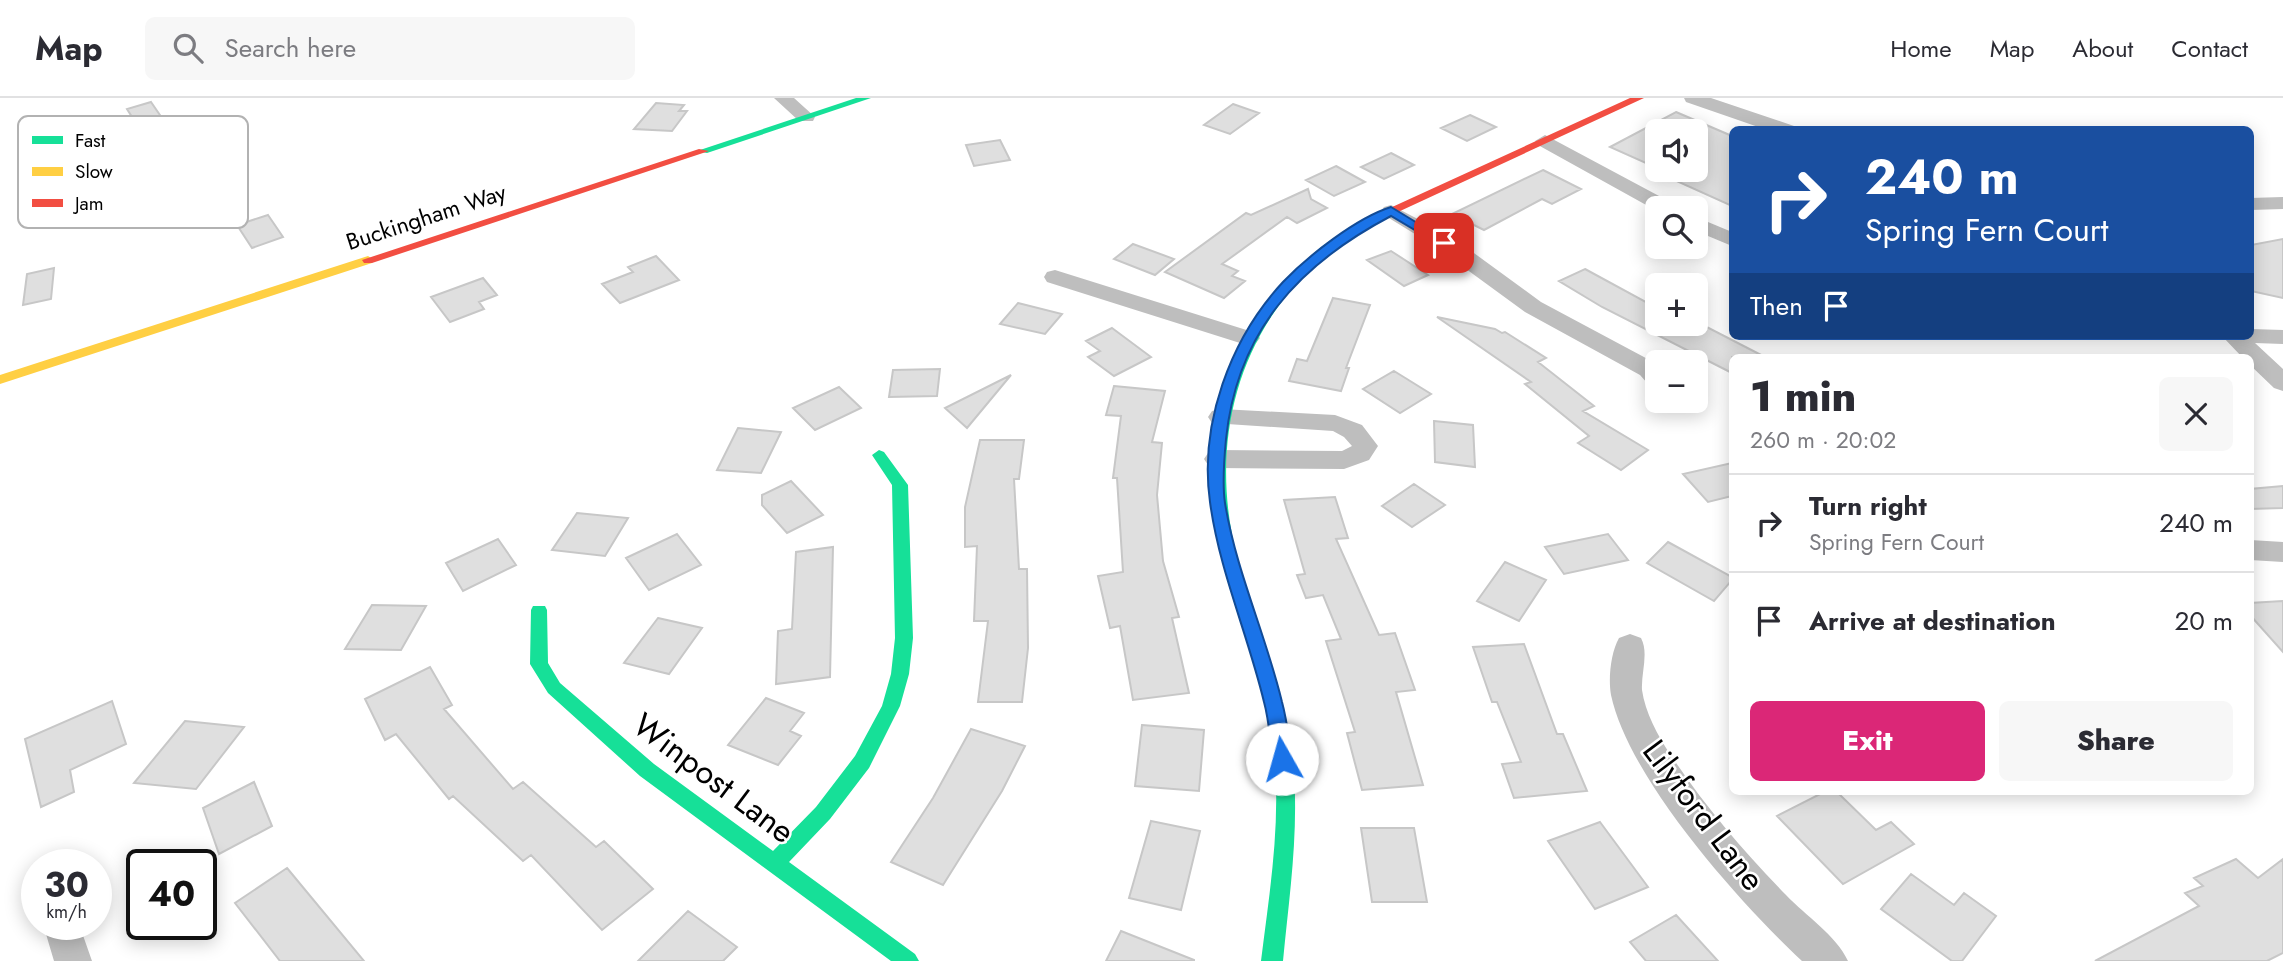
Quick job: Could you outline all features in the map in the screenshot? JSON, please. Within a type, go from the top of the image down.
[{"type":"street","points":[[783,98],[806,117]]},
{"type":"street","name":"Buckingham Way","points":[[0,380],[866,98]]},
{"type":"street","points":[[1272,961],[1284,809],[1281,743],[1262,659],[1224,537],[1217,500],[1221,417],[1234,371],[1248,338],[1272,301],[1329,247],[1391,211],[1639,98]]},
{"type":"street","points":[[1693,98],[1775,126]]},
{"type":"street","points":[[1545,141],[1645,196]]},
{"type":"street","points":[[2254,204],[2283,203]]},
{"type":"street","points":[[1391,211],[1444,243],[1534,307],[1645,368]]},
{"type":"street","points":[[1708,229],[1729,239]]},
{"type":"street","points":[[1055,277],[1248,338]]},
{"type":"street","points":[[2254,335],[2283,337]]},
{"type":"street","points":[[2238,340],[2253,354]]},
{"type":"street","points":[[2254,355],[2283,383]]},
{"type":"street","points":[[1217,459],[1344,460],[1360,454],[1366,446],[1360,434],[1335,423],[1221,417]]},
{"type":"street","points":[[776,862],[858,772],[887,722],[897,691],[904,638],[900,485],[878,455]]},
{"type":"street","points":[[2254,550],[2283,552]]},
{"type":"street","name":"Winpost Lane","points":[[539,610],[539,664],[554,688],[647,770],[908,961]]},
{"type":"street","name":"Lilyford Lane","points":[[1630,646],[1627,692],[1638,726],[1672,783],[1752,885],[1829,961]]},
{"type":"street","points":[[66,940],[73,961]]},
{"type":"building","points":[[151,102],[161,116],[131,116],[127,109]]},
{"type":"building","points":[[656,103],[684,105],[679,111],[687,111],[672,131],[634,129]]},
{"type":"building","points":[[1233,104],[1259,113],[1230,134],[1204,125]]},
{"type":"building","points":[[1676,112],[1692,119],[1663,119]]},
{"type":"building","points":[[1470,115],[1496,127],[1467,141],[1441,128]]},
{"type":"building","points":[[1708,126],[1729,135],[1729,205],[1679,182],[1708,182]]},
{"type":"building","points":[[1645,128],[1645,163],[1610,147]]},
{"type":"building","points":[[1000,140],[1010,160],[974,166],[966,145]]},
{"type":"building","points":[[1391,153],[1414,165],[1384,179],[1361,167]]},
{"type":"building","points":[[1336,166],[1365,182],[1334,196],[1306,180]]},
{"type":"building","points":[[1543,170],[1581,189],[1552,204],[1542,199],[1484,230],[1452,214]]},
{"type":"building","points":[[1308,189],[1311,199],[1327,208],[1297,223],[1287,217],[1222,264],[1238,271],[1232,276],[1245,281],[1224,298],[1165,272],[1246,213],[1251,215]]},
{"type":"building","points":[[268,215],[283,237],[252,248],[239,228],[248,228],[248,221]]},
{"type":"building","points":[[2283,239],[2283,298],[2254,292],[2254,244]]},
{"type":"building","points":[[1133,244],[1174,259],[1155,275],[1114,259]]},
{"type":"building","points":[[1391,251],[1428,275],[1404,286],[1367,260]]},
{"type":"building","points":[[656,256],[679,280],[620,303],[602,284],[633,272],[628,267]]},
{"type":"building","points":[[54,268],[51,299],[23,305],[27,274]]},
{"type":"building","points":[[1585,269],[1645,302],[1645,329],[1559,281]]},
{"type":"building","points":[[483,278],[497,295],[479,302],[484,309],[450,322],[431,297]]},
{"type":"building","points":[[1333,298],[1370,305],[1346,368],[1349,368],[1341,391],[1289,381],[1297,359],[1307,361]]},
{"type":"building","points":[[1018,303],[1062,314],[1045,334],[1000,324]]},
{"type":"building","points":[[1437,317],[1505,332],[1546,358],[1538,362],[1594,406],[1583,411],[1648,450],[1621,470],[1578,443],[1589,436],[1525,384],[1531,382]]},
{"type":"building","points":[[1112,328],[1151,357],[1114,376],[1088,357],[1100,351],[1086,341]]},
{"type":"building","points":[[1708,328],[1759,354],[1729,354],[1729,371],[1708,361],[1708,350],[1687,350],[1659,336],[1708,336]]},
{"type":"building","points":[[940,369],[937,396],[889,397],[893,370]]},
{"type":"building","points":[[1394,371],[1431,394],[1400,413],[1363,389]]},
{"type":"building","points":[[1011,375],[967,428],[945,408]]},
{"type":"building","points":[[1114,386],[1165,391],[1152,442],[1162,443],[1157,495],[1163,561],[1179,617],[1172,618],[1189,693],[1133,700],[1120,626],[1110,628],[1098,576],[1123,572],[1117,478],[1113,478],[1121,416],[1106,415]]},
{"type":"building","points":[[839,387],[861,408],[815,430],[793,408]]},
{"type":"building","points":[[1434,421],[1473,425],[1475,467],[1435,462]]},
{"type":"building","points":[[738,428],[781,432],[761,473],[717,470]]},
{"type":"building","points":[[980,440],[1024,440],[1019,479],[1014,479],[1019,569],[1027,569],[1028,648],[1022,702],[978,702],[988,621],[974,621],[977,546],[965,547],[965,507]]},
{"type":"building","points":[[1729,464],[1729,497],[1708,502],[1683,474]]},
{"type":"building","points":[[791,481],[823,515],[787,533],[762,505],[762,495]]},
{"type":"building","points":[[1414,484],[1445,505],[1412,527],[1382,506]]},
{"type":"building","points":[[2283,486],[2283,508],[2254,509],[2254,489]]},
{"type":"building","points":[[1335,497],[1348,538],[1336,539],[1379,635],[1395,633],[1415,690],[1396,692],[1423,785],[1362,790],[1347,733],[1355,732],[1326,641],[1341,639],[1323,595],[1306,598],[1297,575],[1305,574],[1284,500]]},
{"type":"building","points":[[577,513],[628,518],[605,556],[552,550]]},
{"type":"building","points":[[677,534],[701,565],[649,590],[626,558]]},
{"type":"building","points":[[1608,534],[1628,560],[1564,574],[1545,547]]},
{"type":"building","points":[[498,539],[516,565],[463,591],[446,563]]},
{"type":"building","points":[[1668,542],[1729,575],[1729,584],[1714,601],[1647,563]]},
{"type":"building","points":[[833,547],[830,677],[776,684],[778,631],[792,629],[796,552]]},
{"type":"building","points":[[1505,562],[1546,580],[1519,621],[1477,601]]},
{"type":"building","points":[[2283,601],[2283,652],[2254,619],[2254,603]]},
{"type":"building","points":[[372,605],[426,606],[401,650],[345,649]]},
{"type":"building","points":[[658,618],[702,628],[669,674],[624,663]]},
{"type":"building","points":[[1524,644],[1557,734],[1563,734],[1587,791],[1514,798],[1502,764],[1521,762],[1497,702],[1492,702],[1473,647]]},
{"type":"building","points":[[430,667],[452,705],[444,709],[513,789],[523,782],[596,847],[604,841],[653,889],[602,930],[531,855],[523,861],[453,796],[449,799],[396,734],[385,740],[365,699]]},
{"type":"building","points":[[766,698],[804,713],[790,731],[801,736],[778,765],[728,745]]},
{"type":"building","points":[[112,701],[126,744],[70,770],[74,792],[41,807],[25,739]]},
{"type":"building","points":[[185,721],[244,727],[196,789],[134,783]]},
{"type":"building","points":[[1142,725],[1204,730],[1199,791],[1135,786]]},
{"type":"building","points":[[971,729],[1025,746],[1002,791],[943,885],[891,862],[933,798]]},
{"type":"building","points":[[254,782],[272,826],[219,854],[203,808]]},
{"type":"building","points":[[1818,795],[1840,795],[1876,830],[1891,822],[1914,844],[1843,884],[1777,816]]},
{"type":"building","points":[[1151,821],[1200,831],[1181,910],[1129,898]]},
{"type":"building","points":[[1600,822],[1648,887],[1595,909],[1548,841]]},
{"type":"building","points":[[1361,828],[1414,828],[1427,902],[1372,902]]},
{"type":"building","points":[[2236,859],[2258,878],[2283,859],[2283,953],[2267,961],[2095,961],[2199,906],[2185,893],[2203,886],[2194,878]]},
{"type":"building","points":[[287,868],[364,961],[280,961],[235,903]]},
{"type":"building","points":[[1911,874],[1954,905],[1964,893],[1996,916],[1962,961],[1952,961],[1881,909]]},
{"type":"building","points":[[688,911],[737,947],[723,961],[638,961]]},
{"type":"building","points":[[1676,915],[1718,961],[1646,961],[1630,942]]},
{"type":"building","points":[[1121,931],[1194,960],[1194,961],[1106,961]]},
{"type":"traffic: fast","points":[[703,151],[866,98]]},
{"type":"traffic: fast","points":[[1272,961],[1284,850],[1284,767],[1276,713],[1224,536],[1218,492],[1218,448],[1225,407],[1237,367],[1256,330],[1280,295],[1310,264],[1345,237]]},
{"type":"traffic: fast","points":[[776,862],[823,813],[862,762],[891,706],[900,674],[904,638],[900,485],[879,455]]},
{"type":"traffic: fast","points":[[539,610],[539,664],[554,688],[647,770],[908,961]]},
{"type":"traffic: slow","points":[[0,380],[368,260]]},
{"type":"traffic: jam","points":[[1345,237],[1394,210],[1639,98]]},
{"type":"traffic: jam","points":[[368,260],[703,151]]},
{"type":"route","points":[[1282,759],[1274,703],[1224,537],[1217,500],[1221,417],[1234,371],[1248,338],[1286,285],[1329,247],[1361,227],[1391,211],[1444,243]]}]
